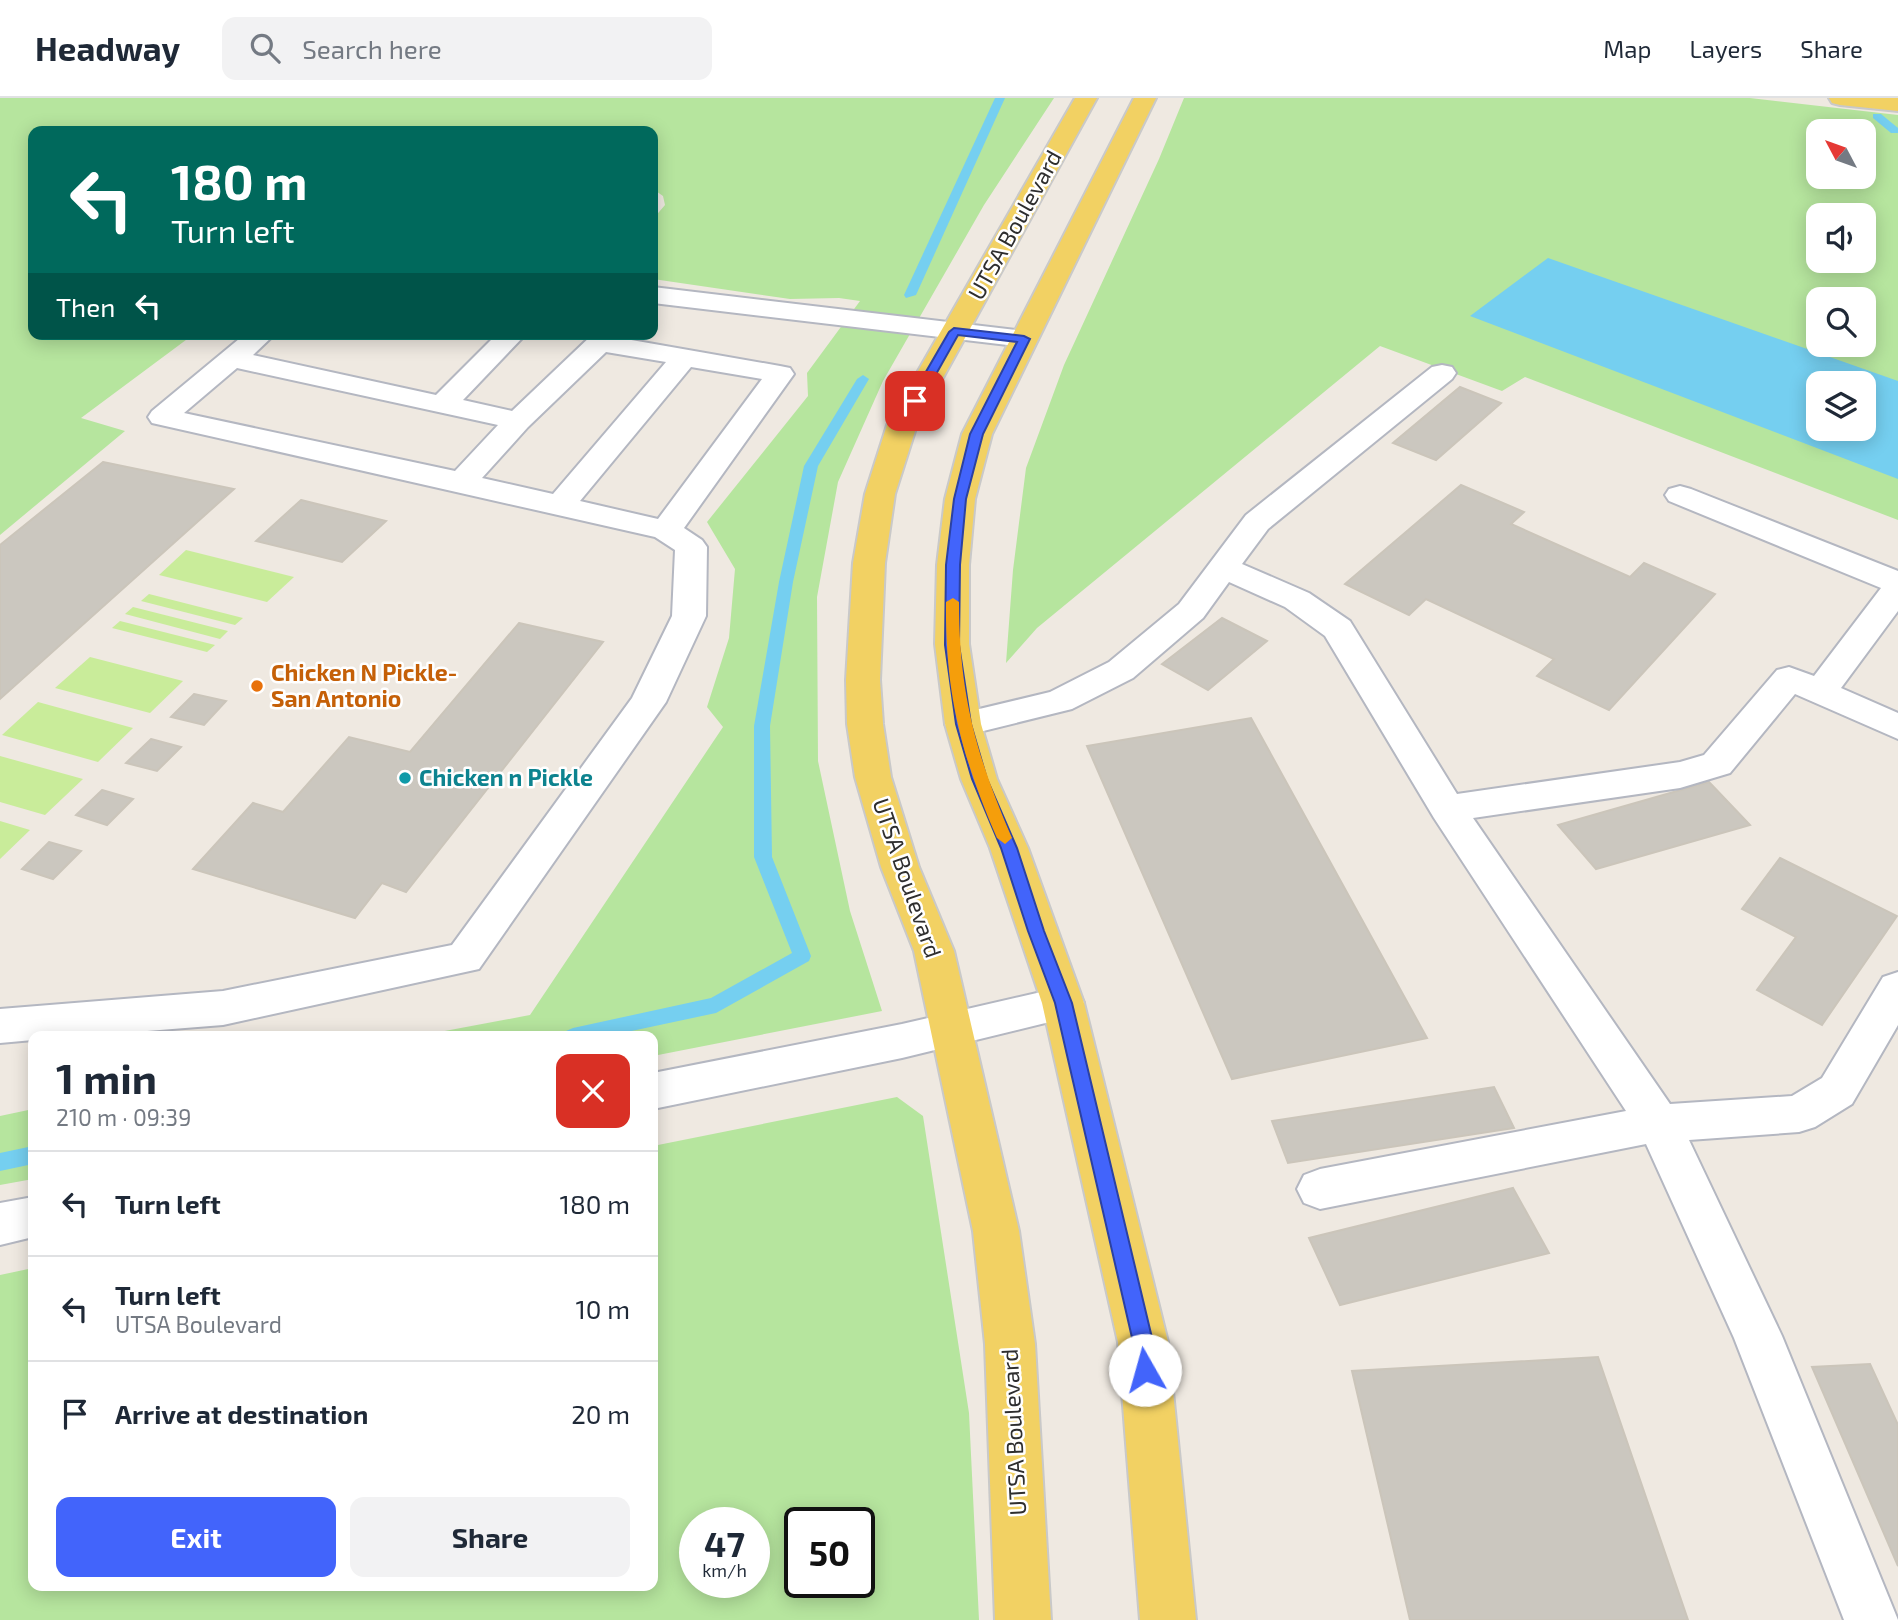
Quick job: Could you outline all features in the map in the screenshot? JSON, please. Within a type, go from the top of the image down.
[{"type":"main road","name":"UTSA Boulevard","points":[[1023,1620],[1010,1344],[996,1231],[934,951],[900,867],[873,777],[865,724],[863,680],[869,564],[880,494],[902,425],[1086,98]]},
{"type":"main road","points":[[1145,98],[976,434],[960,499],[953,565],[952,645],[963,724],[979,779],[1009,848],[1063,1003],[1143,1342],[1168,1620]]},
{"type":"main road","points":[[1840,98],[1898,104]]},
{"type":"street","points":[[658,296],[1024,339]]},
{"type":"street","points":[[0,1026],[223,1008],[465,958],[648,702],[689,615],[691,547],[666,530],[162,417],[255,340]]},
{"type":"street","points":[[442,405],[507,340]]},
{"type":"street","points":[[461,482],[518,421],[603,340]]},
{"type":"street","points":[[613,340],[685,357],[780,374],[666,530]]},
{"type":"street","points":[[560,505],[685,357]]},
{"type":"street","points":[[232,359],[518,421]]},
{"type":"street","points":[[963,724],[1060,701],[1121,670],[1191,611],[1257,522],[1442,373]]},
{"type":"street","points":[[1680,495],[1898,583]]},
{"type":"street","points":[[1225,568],[1297,600],[1338,629],[1447,809],[1659,1123],[1758,1336],[1872,1620]]},
{"type":"street","points":[[1820,692],[1898,588]]},
{"type":"street","points":[[1447,809],[1680,775],[1717,764],[1788,678],[1898,727]]},
{"type":"street","points":[[1320,1189],[1659,1123],[1799,1114],[1837,1091],[1898,988]]},
{"type":"street","points":[[658,1090],[951,1030],[1063,1003]]},
{"type":"street","points":[[0,1224],[28,1218]]},
{"type":"green space","points":[[0,98],[1054,98],[984,205],[883,381],[838,482],[817,597],[818,761],[850,911],[882,1011],[658,1055],[658,1031],[445,1031],[530,1015],[723,727],[707,707],[729,638],[735,569],[707,522],[808,396],[807,373],[860,301],[839,298],[790,299],[658,280],[658,213],[665,205],[663,196],[658,192],[658,126],[28,126],[28,340],[186,340],[81,418],[125,431],[0,535]]},
{"type":"green space","points":[[1184,98],[1750,98],[1898,115],[1898,520],[1525,377],[1502,391],[1380,346],[1037,628],[1006,663],[1013,570],[1026,468],[1064,365],[1159,159]]},
{"type":"green space","points":[[186,550],[294,577],[267,602],[159,575]]},
{"type":"green space","points":[[149,594],[243,618],[235,625],[141,601]]},
{"type":"green space","points":[[133,607],[228,631],[220,639],[125,614]]},
{"type":"green space","points":[[120,621],[215,645],[207,652],[112,628]]},
{"type":"green space","points":[[90,657],[183,681],[150,713],[55,688]]},
{"type":"green space","points":[[38,702],[133,728],[98,762],[2,735]]},
{"type":"green space","points":[[0,756],[83,779],[45,815],[0,802]]},
{"type":"green space","points":[[0,821],[30,830],[0,859]]},
{"type":"green space","points":[[897,1097],[923,1116],[969,1413],[979,1620],[0,1620],[0,1275],[28,1269],[28,1591],[658,1591],[658,1145]]},
{"type":"green space","points":[[28,1110],[28,1180],[0,1185],[0,1116]]},
{"type":"water","points":[[1548,258],[1806,349],[1806,357],[1830,357],[1870,371],[1806,371],[1806,441],[1876,441],[1876,373],[1898,381],[1898,479],[1470,316]]},
{"type":"building","points":[[1460,387],[1501,403],[1436,460],[1393,443]]},
{"type":"building","points":[[103,462],[234,489],[0,699],[0,545]]},
{"type":"building","points":[[1461,485],[1524,512],[1511,524],[1630,577],[1644,563],[1715,594],[1609,710],[1537,676],[1554,659],[1426,599],[1409,615],[1345,584]]},
{"type":"building","points":[[301,500],[386,521],[342,562],[256,541]]},
{"type":"building","points":[[1222,618],[1267,641],[1208,690],[1162,664]]},
{"type":"building","name":"Chicken n Pickle","points":[[519,623],[603,642],[406,892],[382,883],[355,918],[193,869],[253,803],[283,812],[349,737],[410,752]]},
{"type":"building","points":[[194,694],[226,701],[204,725],[171,717]]},
{"type":"building","points":[[1251,718],[1427,1038],[1232,1079],[1087,746]]},
{"type":"building","points":[[151,739],[181,747],[157,771],[126,763]]},
{"type":"building","points":[[1709,782],[1750,825],[1596,869],[1558,825]]},
{"type":"building","points":[[102,790],[133,799],[107,825],[76,815]]},
{"type":"building","points":[[49,842],[81,851],[53,879],[22,869]]},
{"type":"building","points":[[1780,858],[1897,916],[1822,1025],[1757,990],[1796,937],[1742,909]]},
{"type":"building","points":[[1494,1087],[1514,1128],[1288,1163],[1272,1121]]},
{"type":"building","points":[[1513,1188],[1549,1253],[1340,1305],[1309,1238]]},
{"type":"building","points":[[1598,1357],[1688,1620],[1410,1620],[1352,1371]]},
{"type":"building","points":[[1870,1364],[1898,1425],[1898,1566],[1812,1367]]},
{"type":"waterway","points":[[910,295],[1000,98]]},
{"type":"waterway","points":[[1877,116],[1895,131]]},
{"type":"waterway","points":[[596,1031],[716,1005],[802,956],[763,857],[762,726],[786,582],[811,466],[863,379]]},
{"type":"waterway","points":[[0,1162],[28,1156]]},
{"type":"slow traffic","points":[[953,602],[952,645],[963,724],[979,779],[1005,838]]},
{"type":"place","name":"Chicken N Pickle- San Antonio","points":[[257,686]]},
{"type":"place","name":"Chicken n Pickle","points":[[405,778]]},
{"type":"route","points":[[915,401],[954,332],[1024,339],[976,434],[960,499],[953,565],[952,645],[963,724],[979,779],[1009,848],[1063,1003],[1143,1342],[1145,1370]]}]
